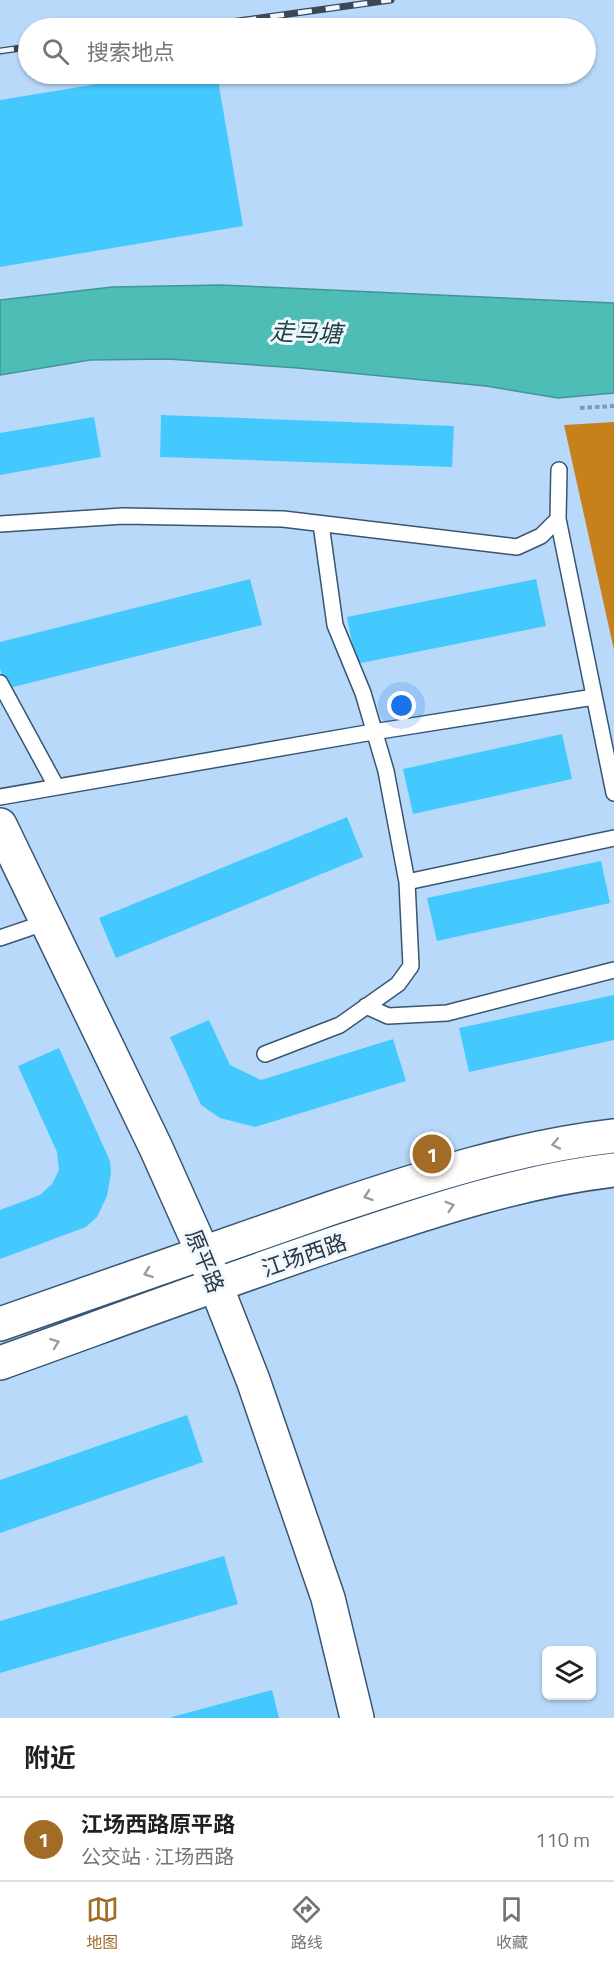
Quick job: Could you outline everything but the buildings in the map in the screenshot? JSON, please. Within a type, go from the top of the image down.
[{"type":"main road","name":"原平路","points":[[0,825],[156,1148],[216,1285],[253,1380],[328,1598],[357,1718]]},
{"type":"main road","name":"江场西路","points":[[0,1324],[381,1192],[480,1161],[544,1146],[614,1136]]},
{"type":"main road","name":"江场西路","points":[[0,1363],[402,1221],[530,1184],[614,1170]]},
{"type":"lane","points":[[559,470],[558,519],[614,793]]},
{"type":"lane","points":[[0,524],[123,516],[283,519],[517,547],[541,536],[558,519]]},
{"type":"lane","points":[[265,1054],[340,1024],[398,984],[411,966],[407,882],[386,771],[363,693],[335,625],[321,524]]},
{"type":"lane","points":[[0,683],[56,786]]},
{"type":"lane","points":[[0,797],[375,732],[594,697]]},
{"type":"lane","points":[[407,882],[614,838]]},
{"type":"lane","points":[[0,938],[47,922]]},
{"type":"lane","points":[[366,1006],[388,1016],[447,1013],[614,970]]},
{"type":"path","points":[[580,408],[614,406]]},
{"type":"shaded area","points":[[614,422],[614,650],[564,425]]},
{"type":"water","name":"走马塘","points":[[221,285],[614,303],[614,393],[558,398],[486,386],[298,368],[168,359],[90,360],[0,375],[0,300],[112,287]]},
{"type":"railway","points":[[260,18],[391,0]]},
{"type":"railway","points":[[0,51],[18,48]]},
{"type":"place","name":"江场西路原平路","points":[[432,1154]]}]
